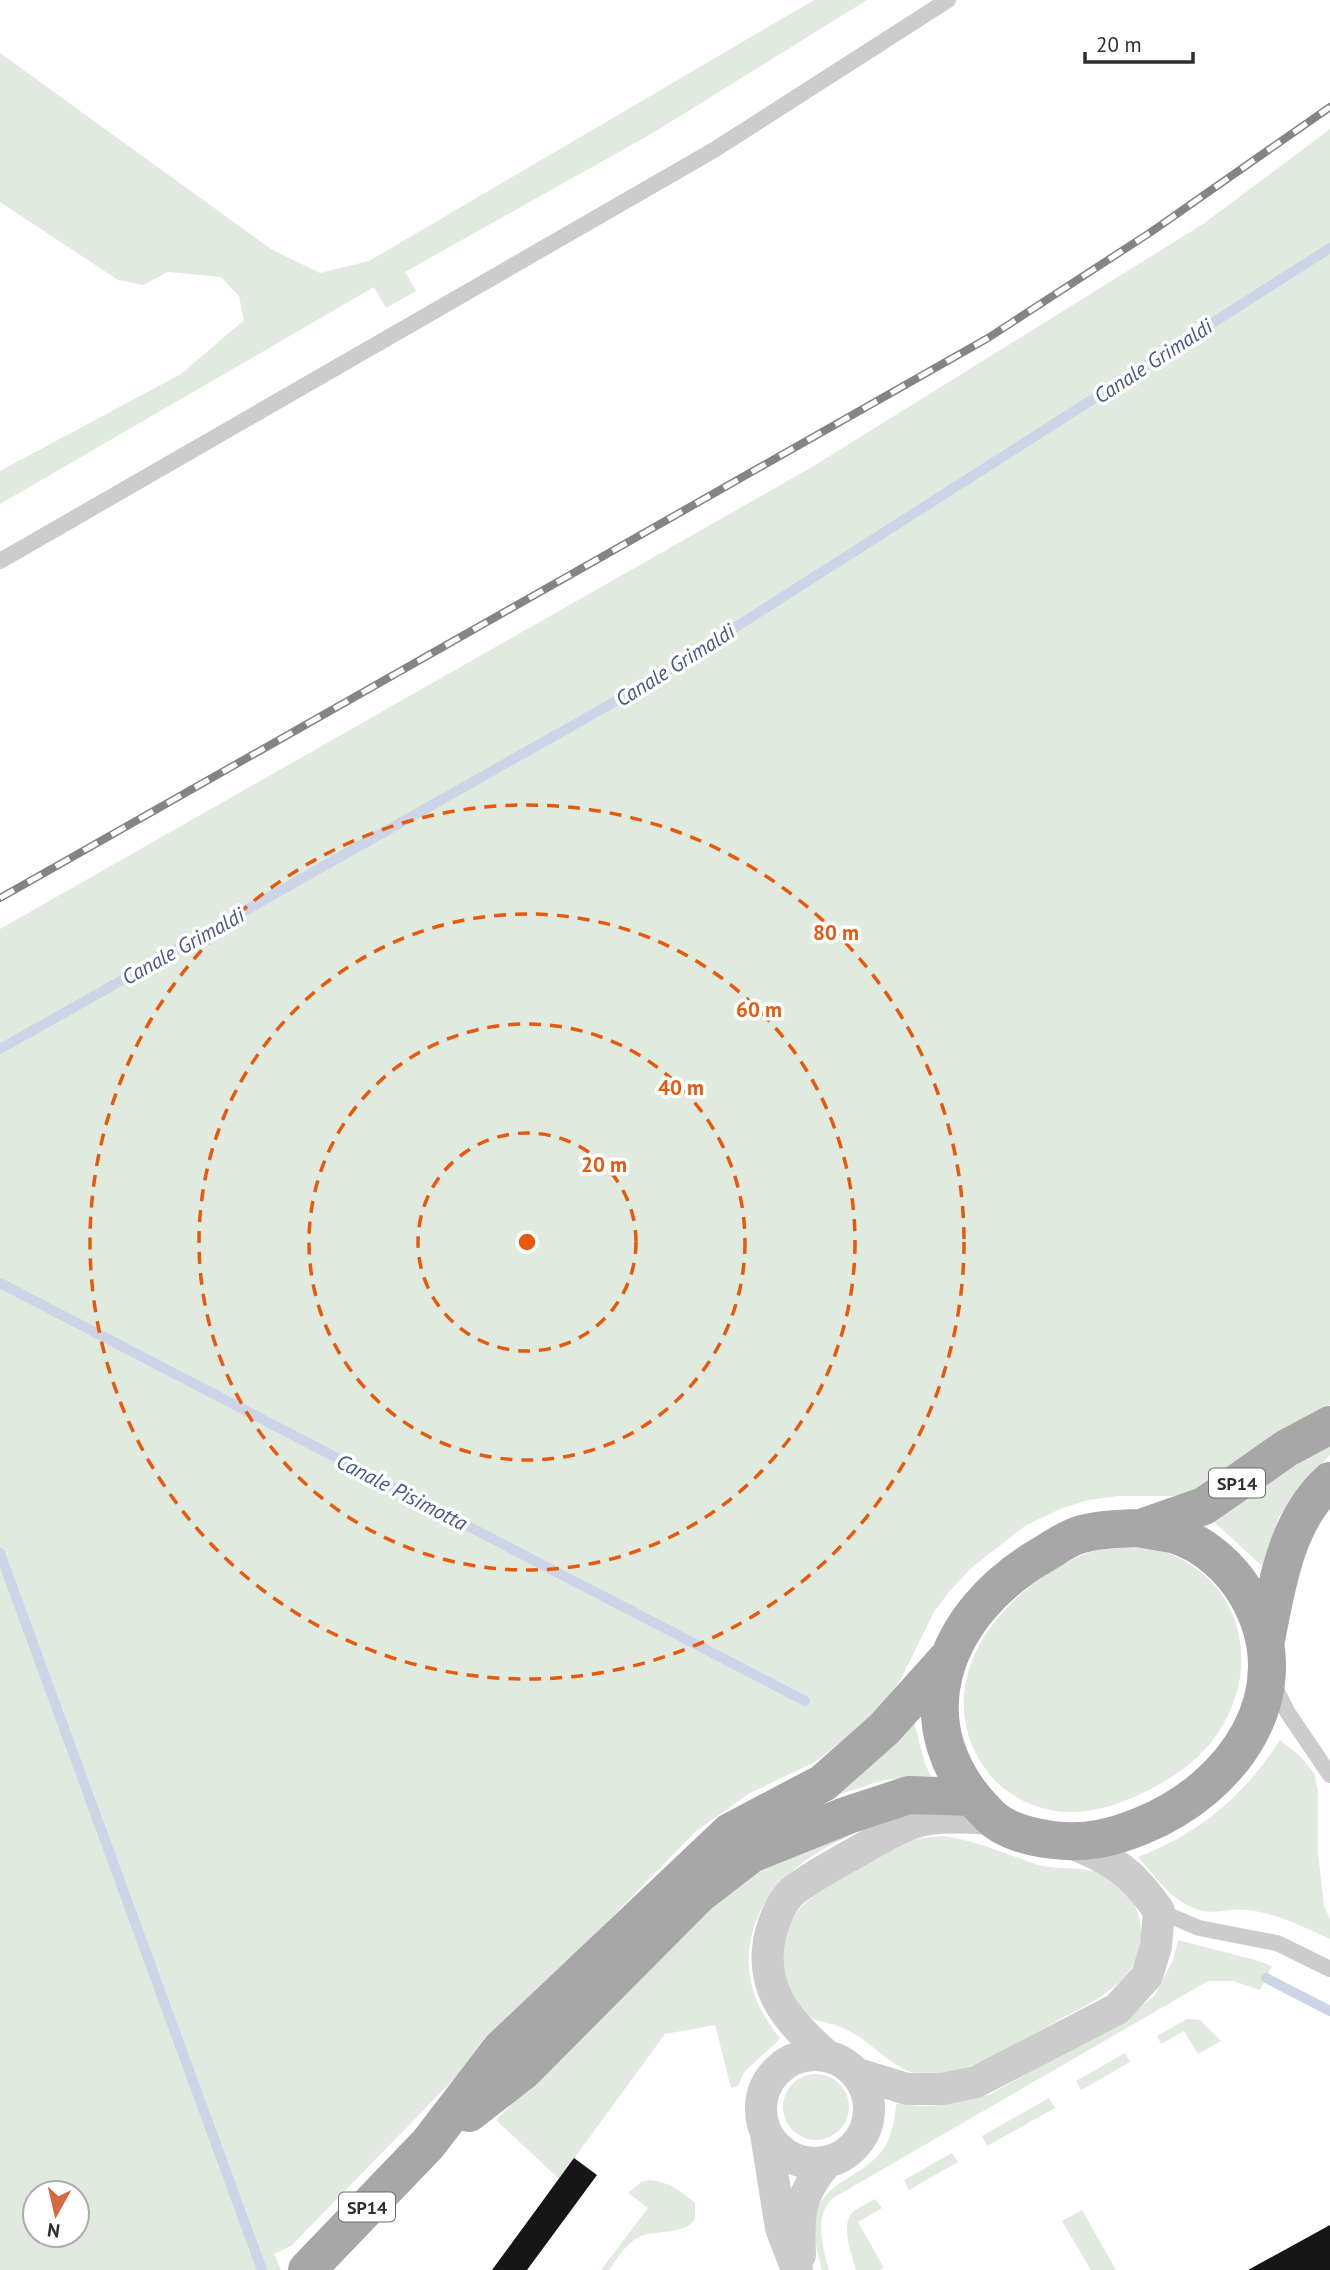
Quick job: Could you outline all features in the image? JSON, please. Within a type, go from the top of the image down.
[{"type":"main road","name":"SP14","points":[[1139,1528],[1205,1506],[1287,1448],[1330,1425]]},
{"type":"main road","points":[[1267,1657],[1257,1612],[1243,1587],[1224,1565],[1201,1548],[1177,1535],[1139,1528],[1111,1529],[1076,1536],[1021,1567],[981,1606],[964,1629],[942,1676],[940,1723],[946,1751],[956,1774],[982,1808],[1017,1832],[1071,1843],[1097,1841],[1165,1816],[1212,1782],[1232,1762],[1250,1732],[1261,1705],[1276,1588],[1296,1526],[1319,1491],[1330,1480]]},
{"type":"main road","points":[[428,2144],[501,2049],[730,1832],[823,1783],[884,1729],[950,1655]]},
{"type":"main road","points":[[428,2144],[523,2071],[698,1895],[751,1854],[848,1815],[909,1795],[982,1808]]},
{"type":"main road","name":"SP14","points":[[307,2270],[428,2144]]},
{"type":"street","points":[[766,2134],[777,2148],[792,2159],[809,2164],[827,2162],[844,2156],[858,2144],[867,2127],[870,2109],[867,2090],[858,2074],[844,2062],[826,2055],[799,2031],[783,2009],[768,1977],[766,1951],[775,1917],[792,1892],[840,1861],[906,1825],[982,1808]]},
{"type":"street","points":[[858,2074],[907,2089],[943,2089],[976,2082],[1117,2009],[1147,1976],[1156,1946],[1159,1911],[1143,1887],[1125,1870],[1104,1856],[1071,1843]]},
{"type":"street","points":[[799,2270],[781,2228],[761,2117],[761,2099],[767,2083],[777,2069],[792,2060],[809,2055],[826,2055]]},
{"type":"street","points":[[799,2270],[799,2220],[803,2198],[812,2180],[827,2162]]},
{"type":"lane","points":[[0,561],[713,150],[948,0]]},
{"type":"lane","points":[[1267,1657],[1288,1713],[1330,1774]]},
{"type":"lane","points":[[1159,1911],[1199,1928],[1278,1943],[1330,1969]]},
{"type":"shaded area","points":[[814,0],[867,0],[651,134],[405,272],[416,291],[386,308],[374,287],[0,504],[0,471],[181,374],[244,320],[239,296],[221,277],[168,272],[143,285],[118,280],[0,202],[0,53],[271,249],[320,273],[369,261]]},
{"type":"shaded area","points":[[1330,129],[1330,1405],[1287,1427],[1209,1483],[1173,1496],[1118,1496],[1088,1500],[1060,1509],[1025,1526],[971,1568],[934,1612],[900,1681],[884,1704],[866,1722],[815,1762],[750,1793],[696,1831],[291,2246],[274,2254],[281,2270],[0,2270],[0,929],[812,467],[1203,224]]},
{"type":"shaded area","points":[[1330,1442],[1330,1455],[1298,1489],[1279,1517],[1262,1566],[1213,1521]]},
{"type":"shaded area","points":[[1113,1547],[1146,1548],[1165,1552],[1193,1566],[1214,1585],[1229,1607],[1238,1633],[1241,1659],[1238,1687],[1229,1714],[1213,1740],[1174,1776],[1139,1795],[1106,1807],[1072,1812],[1050,1810],[1027,1803],[1007,1791],[983,1766],[972,1745],[964,1715],[965,1685],[974,1657],[988,1631],[1007,1607],[1030,1586],[1056,1569],[1082,1555]]},
{"type":"shaded area","points":[[914,1722],[925,1764],[931,1776],[884,1780],[797,1808]]},
{"type":"shaded area","points":[[1280,1740],[1301,1757],[1314,1773],[1318,1791],[1318,1853],[1324,1906],[1330,1919],[1330,1939],[1269,1914],[1239,1909],[1212,1912],[1189,1906],[1168,1891],[1138,1857],[1181,1837],[1219,1810],[1252,1778]]},
{"type":"shaded area","points":[[890,1815],[835,1842],[805,1861],[778,1885],[759,1914],[750,1946],[751,1982],[759,2005],[780,2039],[744,2072],[738,2086],[731,2088],[715,2025],[665,2034],[559,2179],[496,2120],[718,1894],[742,1877]]},
{"type":"shaded area","points":[[944,1836],[979,1844],[1035,1864],[1091,1870],[1107,1876],[1124,1889],[1133,1901],[1139,1915],[1141,1941],[1129,1972],[1118,1984],[1089,2004],[981,2062],[948,2072],[918,2074],[895,2064],[852,2033],[806,2014],[789,1987],[783,1949],[790,1923],[797,1912],[830,1884],[903,1843]]},
{"type":"shaded area","points":[[1178,1940],[1272,1966],[1260,1990],[1233,1981],[1208,1981],[833,2198],[827,2205],[821,2223],[822,2242],[829,2270],[822,2270],[814,2234],[818,2207],[835,2187],[880,2154],[890,2136],[896,2104],[943,2105],[989,2095],[1128,2017],[1155,1995],[1173,1960]]},
{"type":"shaded area","points":[[1187,2019],[1200,2020],[1221,2041],[1198,2054],[1184,2031],[1161,2044],[1157,2036]]},
{"type":"shaded area","points":[[1125,2053],[1130,2062],[1081,2090],[1076,2081]]},
{"type":"shaded area","points":[[809,2074],[823,2074],[835,2079],[844,2088],[849,2107],[847,2120],[840,2131],[823,2140],[809,2140],[797,2135],[788,2126],[783,2114],[783,2100],[788,2088],[797,2079]]},
{"type":"shaded area","points":[[1049,2098],[1055,2108],[987,2146],[982,2136]]},
{"type":"shaded area","points":[[952,2153],[958,2162],[909,2190],[904,2180]]},
{"type":"shaded area","points":[[650,2180],[674,2188],[695,2203],[695,2219],[684,2228],[639,2237],[626,2247],[609,2270],[601,2270],[648,2208],[628,2193],[641,2182]]},
{"type":"shaded area","points":[[875,2199],[882,2208],[858,2222],[884,2268],[856,2270],[848,2242],[848,2220],[856,2210]]},
{"type":"shaded area","points":[[1082,2210],[1116,2270],[1091,2270],[1062,2221]]},
{"type":"building","points":[[574,2158],[597,2175],[527,2270],[492,2270]]},
{"type":"building","points":[[1330,2225],[1330,2270],[1248,2270]]},
{"type":"waterway","name":"Canale Grimaldi","points":[[0,1049],[648,683],[1330,248]]},
{"type":"waterway","name":"Canale Pisimotta","points":[[0,1283],[805,1701]]},
{"type":"waterway","points":[[0,1553],[262,2270]]},
{"type":"waterway","points":[[1266,1978],[1330,2011]]},
{"type":"railway","points":[[0,898],[988,338],[1151,232],[1330,107]]}]
